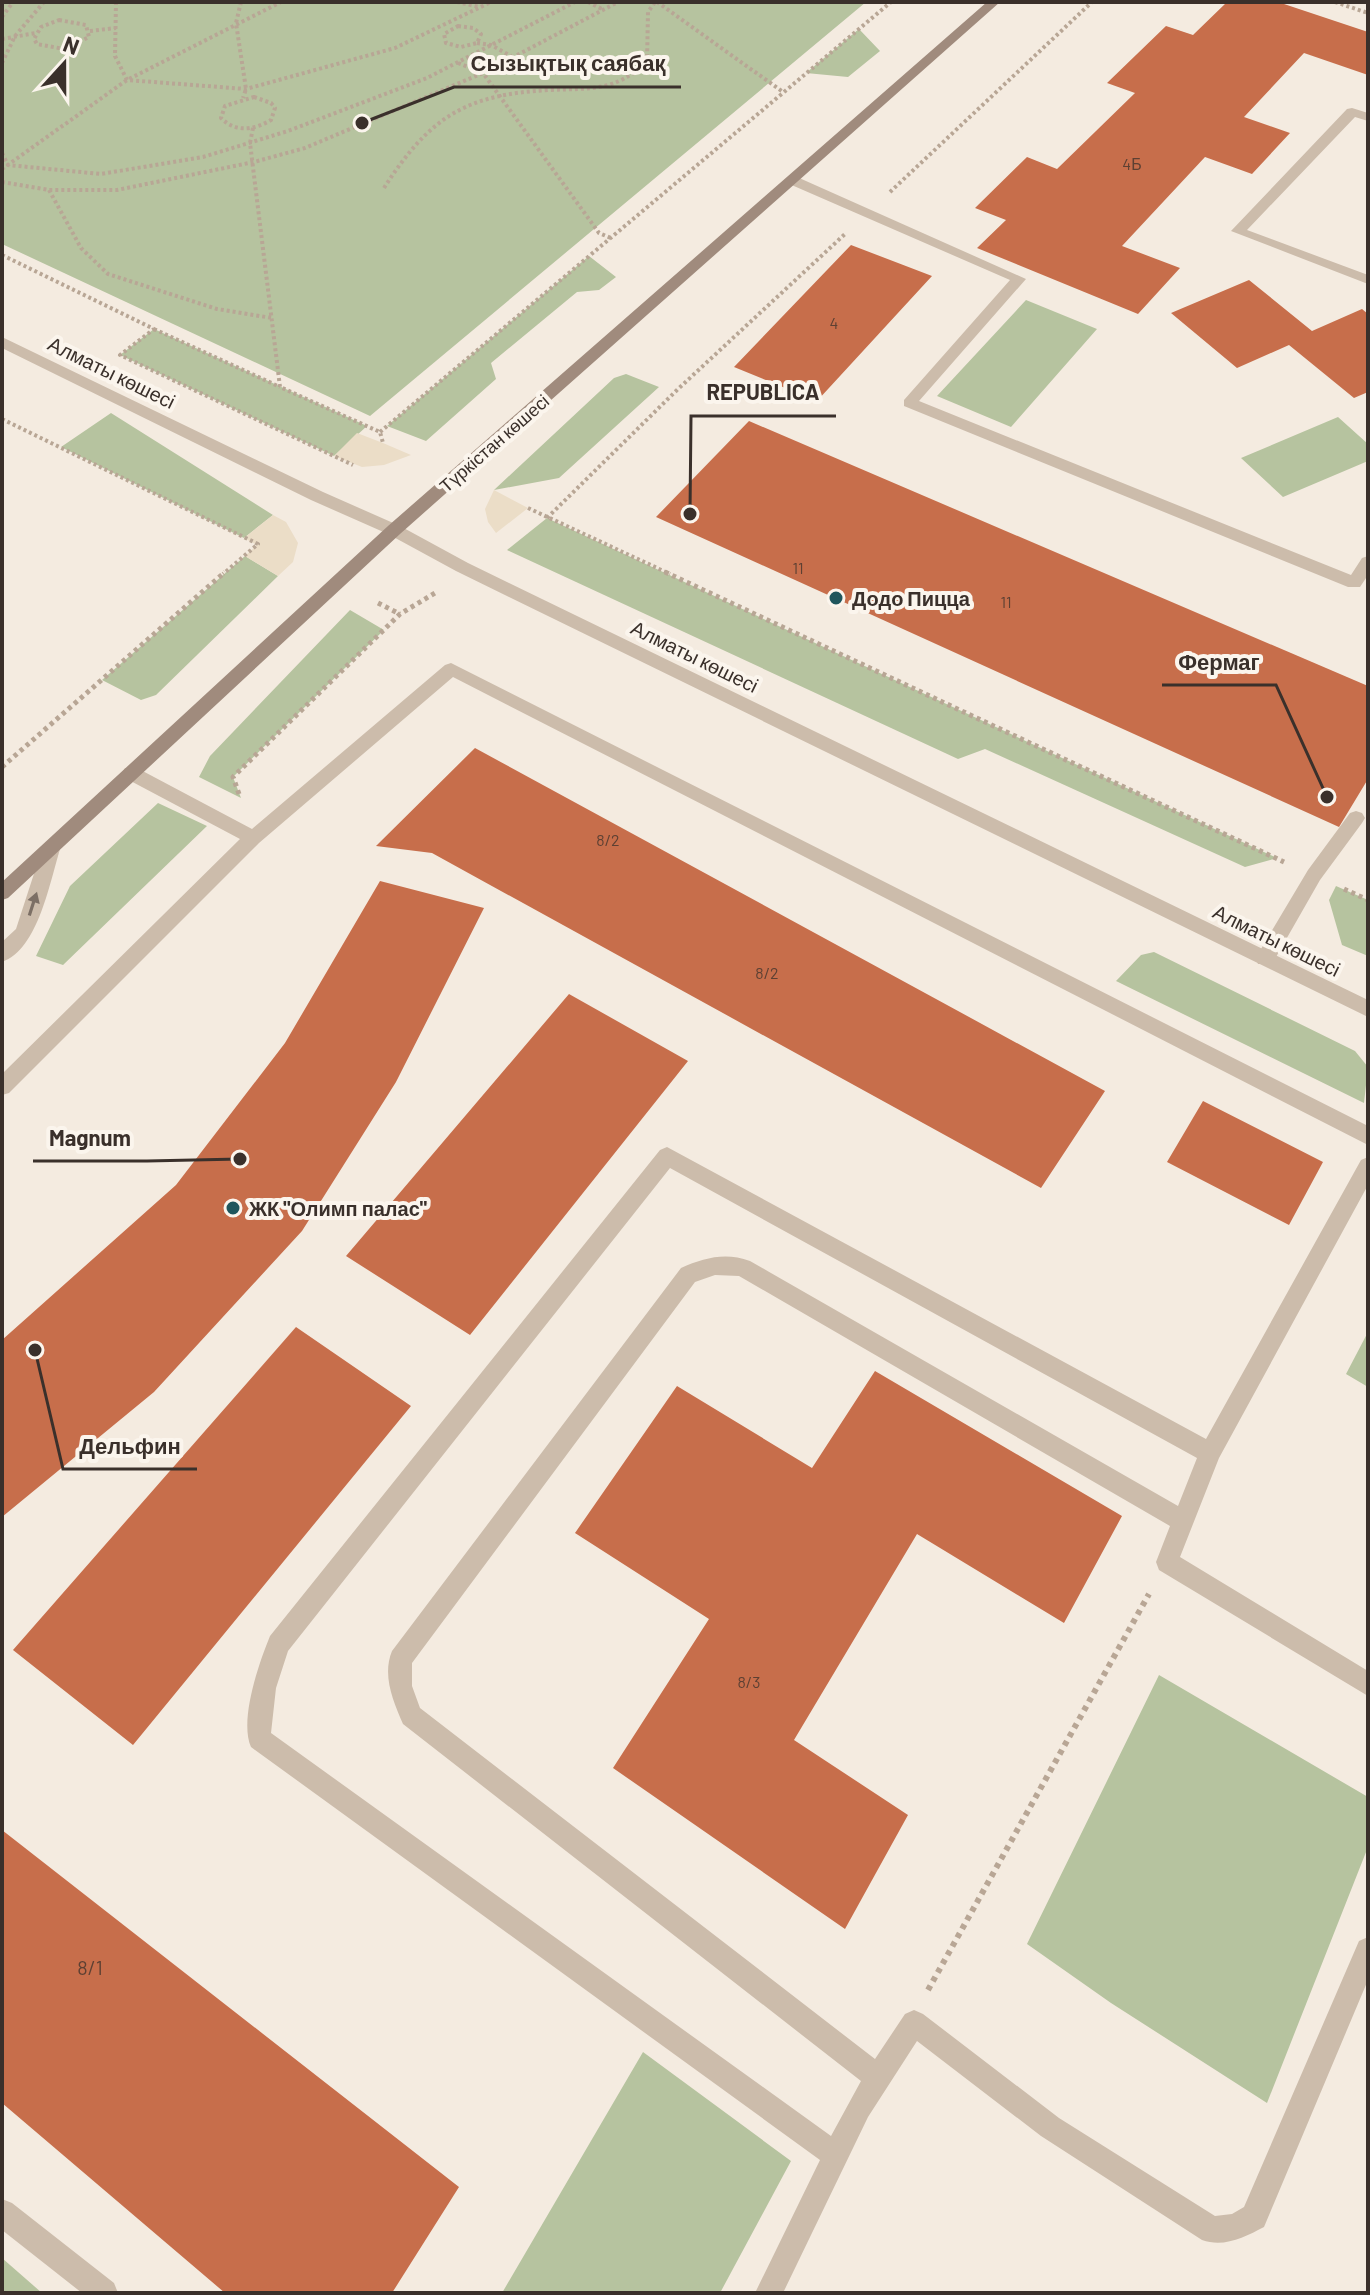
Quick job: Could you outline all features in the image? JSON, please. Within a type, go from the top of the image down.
[{"type":"main road","name":"Түркістан көшесі","points":[[2,893],[394,530],[994,2]]},
{"type":"street","points":[[1368,117],[1352,112],[1238,231],[1368,280]]},
{"type":"street","points":[[792,180],[1019,279],[909,403],[1354,583],[1368,562]]},
{"type":"street","name":"Алматы көшесі","points":[[2,342],[317,496],[394,530],[505,588],[1368,1009]]},
{"type":"street","points":[[2,1087],[253,838],[451,669],[1368,1136]]},
{"type":"street","points":[[131,773],[253,838]]},
{"type":"street","points":[[1265,959],[1314,875],[1356,818]]},
{"type":"street","points":[[2,954],[24,933],[52,846]]},
{"type":"street","points":[[835,2155],[259,1739],[264,1688],[278,1644],[667,1156],[1210,1453]]},
{"type":"street","points":[[1368,1166],[1210,1453],[1167,1562],[1368,1684]]},
{"type":"street","points":[[877,2077],[411,1716],[400,1686],[400,1659],[688,1275],[707,1266],[725,1263],[743,1268],[1182,1521]]},
{"type":"street","points":[[769,2293],[835,2155],[877,2077],[914,2023],[1050,2127],[1212,2230],[1235,2227],[1254,2217],[1368,1950]]},
{"type":"street","points":[[2,2213],[104,2293]]},
{"type":"path","points":[[2,17],[13,2]]},
{"type":"path","points":[[2,63],[15,36],[44,2]]},
{"type":"path","points":[[116,2],[115,56],[127,80]]},
{"type":"path","points":[[241,2],[236,23],[246,89],[243,98]]},
{"type":"path","points":[[2,169],[127,80],[281,2]]},
{"type":"path","points":[[457,2],[481,7]]},
{"type":"path","points":[[127,80],[246,89],[395,48],[491,2]]},
{"type":"path","points":[[8,165],[101,174],[203,157],[413,84],[575,2]]},
{"type":"path","points":[[588,2],[604,10]]},
{"type":"path","points":[[2,182],[49,190],[117,190],[254,162],[305,148],[483,73],[618,2]]},
{"type":"path","points":[[384,188],[404,154],[432,122],[465,103],[528,90],[591,88],[622,82],[647,62],[648,12],[656,2],[783,92]]},
{"type":"path","points":[[380,432],[891,2]]},
{"type":"path","points":[[547,518],[677,390],[1092,2]]},
{"type":"path","points":[[1335,2],[1368,13]]},
{"type":"path","points":[[2,39],[36,33],[49,23],[70,20],[80,22],[90,31],[116,28]]},
{"type":"path","points":[[449,23],[478,30],[481,39],[477,43]]},
{"type":"path","points":[[456,27],[444,34],[446,43],[461,47],[477,43],[491,45],[511,56]]},
{"type":"path","points":[[36,33],[37,44],[54,50],[75,46],[89,37],[90,31]]},
{"type":"path","points":[[458,63],[483,73],[599,233],[611,238]]},
{"type":"path","points":[[243,98],[264,99],[275,108],[271,120],[253,128],[232,127],[221,118],[225,106],[243,98]]},
{"type":"path","points":[[253,128],[250,143],[280,387]]},
{"type":"path","points":[[2,153],[8,165]]},
{"type":"path","points":[[49,190],[81,248],[108,274],[217,309],[272,318]]},
{"type":"path","points":[[2,255],[154,329],[380,432]]},
{"type":"path","points":[[154,329],[120,355],[353,465]]},
{"type":"path","points":[[2,419],[258,544],[2,767]]},
{"type":"path","points":[[380,432],[383,443]]},
{"type":"path","points":[[528,508],[1368,900]]},
{"type":"path","points":[[232,827],[244,806],[233,777],[400,614],[435,593]]},
{"type":"path","points":[[378,603],[400,614]]},
{"type":"path","points":[[914,2023],[933,1978],[1167,1562]]},
{"type":"green space","points":[[2,2],[866,2],[370,416],[2,244]]},
{"type":"green space","points":[[859,29],[880,51],[848,77],[806,73]]},
{"type":"green space","points":[[589,256],[616,277],[599,290],[577,292],[491,363],[496,379],[426,441],[387,426]]},
{"type":"green space","points":[[1026,300],[1097,329],[1011,427],[937,396]]},
{"type":"green space","points":[[154,329],[367,426],[334,456],[120,355]]},
{"type":"green space","points":[[626,374],[659,387],[559,478],[494,490],[614,378]]},
{"type":"green space","points":[[111,413],[273,515],[244,538],[61,447]]},
{"type":"green space","points":[[1338,417],[1368,444],[1368,461],[1283,497],[1241,458]]},
{"type":"green space","points":[[547,518],[1277,858],[1245,867],[985,749],[958,759],[507,550]]},
{"type":"green space","points":[[245,556],[278,576],[156,695],[141,700],[102,680]]},
{"type":"green space","points":[[350,610],[384,630],[233,777],[241,798],[199,777],[210,756]]},
{"type":"green space","points":[[158,803],[207,826],[63,965],[36,956],[70,886]]},
{"type":"green space","points":[[1336,886],[1368,900],[1368,956],[1342,945],[1329,900]]},
{"type":"green space","points":[[1154,952],[1355,1051],[1368,1067],[1364,1103],[1116,981],[1141,955]]},
{"type":"green space","points":[[1368,1332],[1368,1387],[1346,1374]]},
{"type":"green space","points":[[1159,1675],[1368,1797],[1368,1847],[1267,2103],[1111,2003],[1027,1944]]},
{"type":"green space","points":[[643,2052],[791,2161],[720,2293],[502,2293]]},
{"type":"green space","points":[[2,2258],[42,2293],[2,2293]]},
{"type":"shaded area","points":[[357,433],[411,455],[384,465],[362,467],[334,456]]},
{"type":"shaded area","points":[[494,490],[528,508],[496,533],[488,522],[485,509]]},
{"type":"shaded area","points":[[273,515],[286,522],[298,543],[293,562],[278,576],[245,556],[257,545],[244,538]]},
{"type":"building","points":[[1227,2],[1278,2],[1368,32],[1368,75],[1304,53],[1244,117],[1290,133],[1252,174],[1205,157],[1122,246],[1180,268],[1138,314],[977,248],[1006,220],[975,208],[1027,157],[1057,169],[1135,93],[1107,83],[1166,26],[1193,35]]},
{"type":"building","points":[[851,245],[932,276],[817,401],[734,367]]},
{"type":"building","points":[[1249,280],[1312,331],[1362,309],[1368,314],[1368,392],[1354,398],[1289,345],[1237,368],[1171,313]]},
{"type":"building","points":[[749,421],[1368,686],[1368,779],[1339,827],[656,517]]},
{"type":"building","points":[[475,748],[1105,1091],[1041,1188],[432,853],[376,846]]},
{"type":"building","name":"ЖК \"Олимп палас\"","points":[[380,881],[484,908],[396,1082],[302,1231],[154,1392],[2,1517],[2,1340],[176,1185],[285,1043]]},
{"type":"building","points":[[569,994],[688,1061],[470,1335],[346,1256]]},
{"type":"building","points":[[1203,1101],[1323,1162],[1289,1225],[1167,1162]]},
{"type":"building","points":[[296,1327],[411,1406],[133,1745],[13,1650]]},
{"type":"building","points":[[875,1371],[1122,1516],[1064,1623],[917,1534],[794,1740],[908,1815],[845,1929],[613,1768],[709,1619],[575,1533],[677,1386],[812,1468]]},
{"type":"building","points":[[2,1830],[459,2187],[392,2293],[225,2293],[2,2103]]},
{"type":"place","name":"Сызықтық саябақ","points":[[362,123]]},
{"type":"place","name":"REPUBLICA","points":[[690,514]]},
{"type":"place","name":"Додо Пицца","points":[[836,598]]},
{"type":"place","name":"Фермаг","points":[[1327,797]]},
{"type":"place","name":"Magnum","points":[[240,1159]]},
{"type":"place","name":"ЖК \"Олимп палас\"","points":[[233,1208]]},
{"type":"place","name":"Дельфин","points":[[35,1350]]}]
